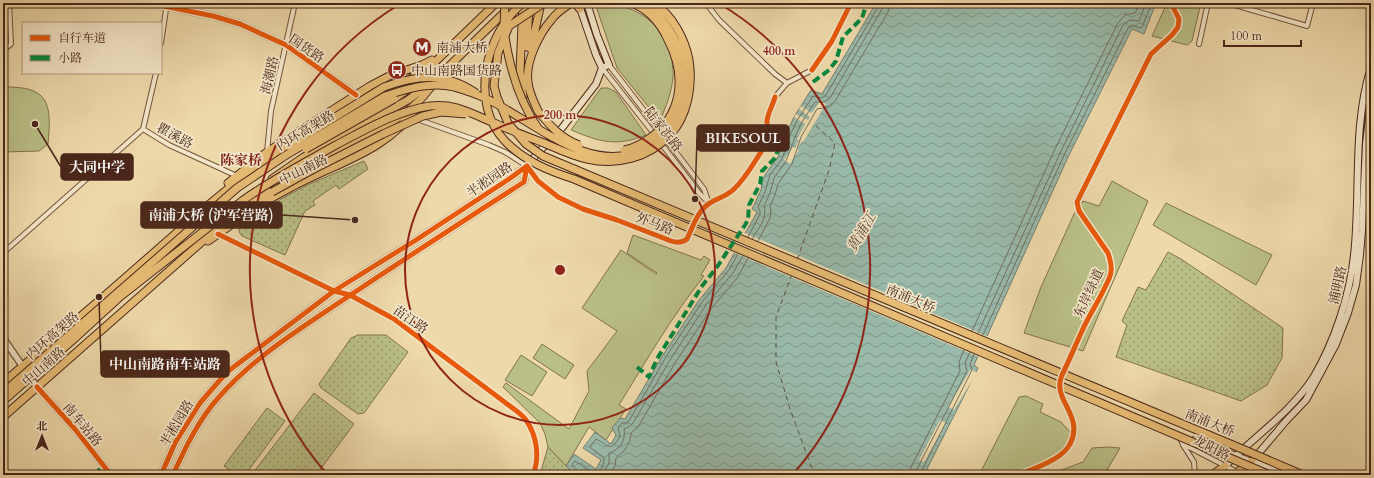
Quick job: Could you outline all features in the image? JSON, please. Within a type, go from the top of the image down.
[{"type":"main road","name":"中山南路","points":[[3,383],[234,184],[427,68],[496,3]]},
{"type":"main road","points":[[505,3],[504,32],[517,90],[528,113],[538,128],[556,145],[570,154]]},
{"type":"main road","name":"中山南路","points":[[3,417],[188,254],[218,231],[266,201],[312,176],[375,147],[400,129],[421,99],[446,68],[514,3]]},
{"type":"main road","points":[[523,3],[520,70],[523,101]]},
{"type":"main road","name":"南浦大桥","points":[[523,3],[508,19],[492,46],[487,64],[485,86],[488,108],[493,124],[504,140],[519,154],[548,170],[574,179],[1270,475]]},
{"type":"main road","points":[[529,3],[527,73],[529,88],[538,111],[548,125],[563,137],[593,150],[612,152],[631,149],[644,142],[659,130],[675,107],[679,90],[679,68],[675,52],[663,29],[651,16],[632,3]]},
{"type":"main road","points":[[527,73],[531,46],[543,3]]},
{"type":"main road","name":"南浦大桥","points":[[543,3],[510,26],[498,53],[494,86],[508,123],[526,144],[543,156],[1302,475]]},
{"type":"main road","points":[[527,73],[533,50],[551,19],[571,3]]},
{"type":"main road","name":"陆家浜路","points":[[587,3],[597,35],[609,65]]},
{"type":"main road","name":"内环高架路","points":[[3,393],[228,196],[283,157],[385,96],[418,86],[452,87],[485,98],[562,143],[592,154],[614,156],[636,153],[651,144],[669,128],[678,111],[686,79],[684,61],[677,42],[667,25],[643,3]]},
{"type":"main road","points":[[218,231],[272,192],[364,144],[423,116],[437,112],[462,113],[487,120],[587,160],[622,161],[635,158],[649,152],[662,144],[674,131],[682,117],[691,82],[690,66],[686,46],[669,18],[654,3]]},
{"type":"main road","name":"陆家浜路","points":[[578,5],[602,68]]},
{"type":"main road","name":"中山南路","points":[[200,212],[205,203],[267,152],[356,95],[391,75],[422,65],[444,53]]},
{"type":"main road","points":[[602,68],[609,65]]},
{"type":"main road","name":"浦明路","points":[[1226,466],[1287,408],[1312,378],[1332,339],[1344,306],[1351,276],[1354,253],[1359,145],[1363,98],[1371,67]]},
{"type":"main road","points":[[248,181],[394,99],[420,78],[427,68]]},
{"type":"main road","points":[[258,190],[282,171],[304,157],[400,104],[420,91],[446,68]]},
{"type":"main road","name":"半淞园路","points":[[161,475],[175,443],[200,403],[227,372],[334,290],[422,235],[527,166],[562,128],[596,84],[602,68]]},
{"type":"main road","points":[[234,184],[261,162],[384,86],[417,77],[432,77],[452,81],[469,87],[485,98]]},
{"type":"main road","name":"中山南路","points":[[218,231],[245,205],[275,185],[377,131],[402,116],[421,99]]},
{"type":"main road","name":"浦明路","points":[[1252,461],[1306,400],[1336,344],[1348,313],[1356,285],[1360,256],[1366,144],[1371,101]]},
{"type":"main road","name":"内环高架路","points":[[3,401],[121,296],[258,190],[311,159],[366,129],[422,108],[436,106],[456,107],[487,120]]},
{"type":"main road","points":[[377,131],[410,116]]},
{"type":"main road","name":"半淞园路","points":[[173,475],[185,447],[208,411],[238,376],[273,348],[350,295],[524,182],[527,166]]},
{"type":"main road","points":[[1239,474],[1252,461]]},
{"type":"main road","name":"龙阳路","points":[[1252,461],[1287,475]]},
{"type":"main road","points":[[1212,475],[1226,466]]},
{"type":"street","points":[[4,50],[11,44],[9,3]]},
{"type":"street","name":"国货路","points":[[149,3],[167,5],[233,22],[286,45],[356,95]]},
{"type":"street","name":"海潮路","points":[[267,152],[271,111],[295,3]]},
{"type":"street","points":[[706,3],[719,20],[775,74],[787,83]]},
{"type":"street","name":"外马路","points":[[410,116],[505,152],[527,166],[538,181],[558,197],[583,209],[618,220],[656,237],[678,243],[687,239],[700,212],[709,203],[728,194],[740,183],[768,140],[767,120],[776,97],[787,83],[812,70],[832,41],[851,3]]},
{"type":"street","points":[[1199,44],[1208,3]]},
{"type":"street","points":[[1228,3],[1307,26],[1313,3]]},
{"type":"street","points":[[162,37],[167,5]]},
{"type":"street","name":"陆家浜路","points":[[609,65],[704,189],[709,203]]},
{"type":"street","name":"陆家浜路","points":[[602,68],[699,193],[709,203]]},
{"type":"street","points":[[143,129],[156,74]]},
{"type":"street","name":"瞿溪路","points":[[3,253],[143,129],[169,145],[237,176]]},
{"type":"street","name":"苗江路","points":[[218,231],[334,290],[350,295],[394,319],[449,359],[526,420],[533,433],[538,456],[533,475]]},
{"type":"street","name":"南车站路","points":[[3,338],[37,387],[74,428],[111,475]]},
{"type":"street","name":"龙阳路","points":[[1239,474],[1183,444],[1175,432],[1252,461]]},
{"type":"street","points":[[1183,444],[1194,462],[1195,475]]},
{"type":"green space","points":[[599,3],[625,7],[637,12],[647,18],[664,37],[669,48],[673,75],[670,94],[660,121],[617,68],[597,9]]},
{"type":"green space","points":[[1167,3],[1201,3],[1192,41],[1187,45],[1152,36]]},
{"type":"green space","points":[[3,87],[18,87],[30,90],[39,94],[44,100],[48,108],[49,118],[48,144],[39,151],[3,152]]},
{"type":"green space","points":[[601,88],[608,88],[616,92],[646,135],[626,141],[608,142],[591,138],[571,130]]},
{"type":"green space","points":[[364,161],[368,169],[339,189],[336,185],[313,201],[315,205],[305,211],[285,255],[242,236],[239,232],[240,227],[253,216],[283,198],[307,185]]},
{"type":"green space","points":[[1112,181],[1148,201],[1083,351],[1024,333],[1041,287],[1074,214],[1083,201],[1099,206]]},
{"type":"green space","points":[[1166,203],[1272,255],[1256,285],[1153,225]]},
{"type":"green space","points":[[633,235],[701,260],[704,256],[710,260],[701,275],[704,276],[670,323],[619,405],[626,409],[606,440],[589,427],[566,466],[548,447],[545,434],[540,423],[503,387],[506,383],[569,429],[589,391],[587,371],[617,331],[582,308],[621,250],[656,274],[657,273],[627,253]]},
{"type":"green space","points":[[1168,252],[1181,259],[1283,328],[1282,358],[1267,385],[1241,401],[1116,357],[1127,325],[1122,321],[1138,287],[1146,290]]},
{"type":"green space","points":[[358,335],[386,335],[408,352],[364,413],[358,414],[321,388],[319,384],[351,338]]},
{"type":"green space","points":[[542,344],[574,365],[565,379],[533,358]]},
{"type":"green space","points":[[521,355],[547,372],[532,396],[505,380]]},
{"type":"green space","points":[[314,393],[354,424],[316,475],[256,475],[253,473]]},
{"type":"green space","points":[[1026,396],[1043,404],[1040,412],[1061,422],[1071,433],[1067,443],[1055,456],[1012,475],[979,475],[1019,397]]},
{"type":"green space","points":[[267,408],[285,421],[245,475],[237,475],[224,466]]},
{"type":"green space","points":[[548,447],[571,471],[570,475],[540,475]]},
{"type":"green space","points":[[1092,448],[1120,448],[1107,470],[1121,475],[1048,475],[1083,462]]},
{"type":"water","name":"黄浦江","points":[[876,3],[1156,3],[1144,34],[1132,29],[1069,155],[974,365],[978,368],[924,475],[576,475],[566,466],[574,454],[596,469],[601,460],[583,448],[595,432],[611,444],[616,435],[612,428],[620,418],[625,419],[663,355],[699,300],[726,268],[757,212],[752,209],[761,190],[763,179],[778,157],[794,117],[811,90],[822,94]]},
{"type":"pier","points":[[820,101],[826,104],[803,142],[802,141],[797,149],[799,150],[790,164],[784,160],[793,147],[795,148],[799,140],[797,139],[805,124],[794,117],[796,114],[808,120],[810,117],[799,109],[801,106],[812,113]]},
{"type":"pier","points":[[743,232],[989,337],[979,357],[732,252]]},
{"type":"pier","points":[[971,369],[977,373],[954,410],[948,407]]},
{"type":"pier","points":[[940,420],[946,423],[924,462],[919,460]]},
{"type":"ferry route","points":[[797,260],[829,170],[835,143],[814,124]]},
{"type":"ferry route","points":[[792,274],[776,317],[776,362],[790,409],[811,466],[817,475]]},
{"type":"marked path","points":[[813,82],[829,70],[836,61],[843,37],[862,18],[867,3]]},
{"type":"marked path","points":[[637,367],[649,377],[657,359],[702,286],[717,267],[745,225],[748,220],[749,205],[760,184],[762,171],[775,158],[779,147],[779,134]]},
{"type":"marked path","points":[[95,475],[103,465]]},
{"type":"cycle path","points":[[149,3],[213,16],[240,24],[286,45],[356,95]]},
{"type":"cycle path","points":[[812,70],[832,41],[851,3]]},
{"type":"cycle path","name":"东岸绿道","points":[[1019,475],[1047,463],[1061,455],[1070,444],[1074,434],[1074,424],[1061,392],[1060,384],[1062,375],[1109,278],[1111,269],[1111,262],[1108,253],[1079,211],[1077,202],[1151,54],[1172,35],[1178,27],[1179,19],[1171,3]]},
{"type":"cycle path","points":[[527,166],[538,181],[558,197],[583,209],[617,220],[671,241],[681,242],[687,239],[702,210],[710,203],[731,191],[739,184],[751,168],[767,143],[767,121],[775,97]]},
{"type":"cycle path","points":[[161,475],[175,443],[200,403],[227,372],[334,291],[416,240],[527,166]]},
{"type":"cycle path","points":[[173,475],[188,444],[205,415],[219,397],[247,369],[278,344],[310,322],[524,182],[527,166]]},
{"type":"cycle path","points":[[218,234],[334,291],[350,295],[394,319],[516,410],[530,426],[535,440],[537,454],[533,475]]},
{"type":"cycle path","points":[[37,387],[74,428],[111,475]]},
{"type":"place","name":"南浦大桥","points":[[422,47]]},
{"type":"place","name":"中山南路国货路","points":[[397,70]]},
{"type":"place","name":"大同中学","points":[[35,124]]},
{"type":"place","name":"BIKESOUL","points":[[695,199]]},
{"type":"place","name":"南浦大桥 (沪军营路)","points":[[355,220]]},
{"type":"place","name":"中山南路南车站路","points":[[99,297]]},
{"type":"district","name":"陈家桥","points":[[241,160]]}]
